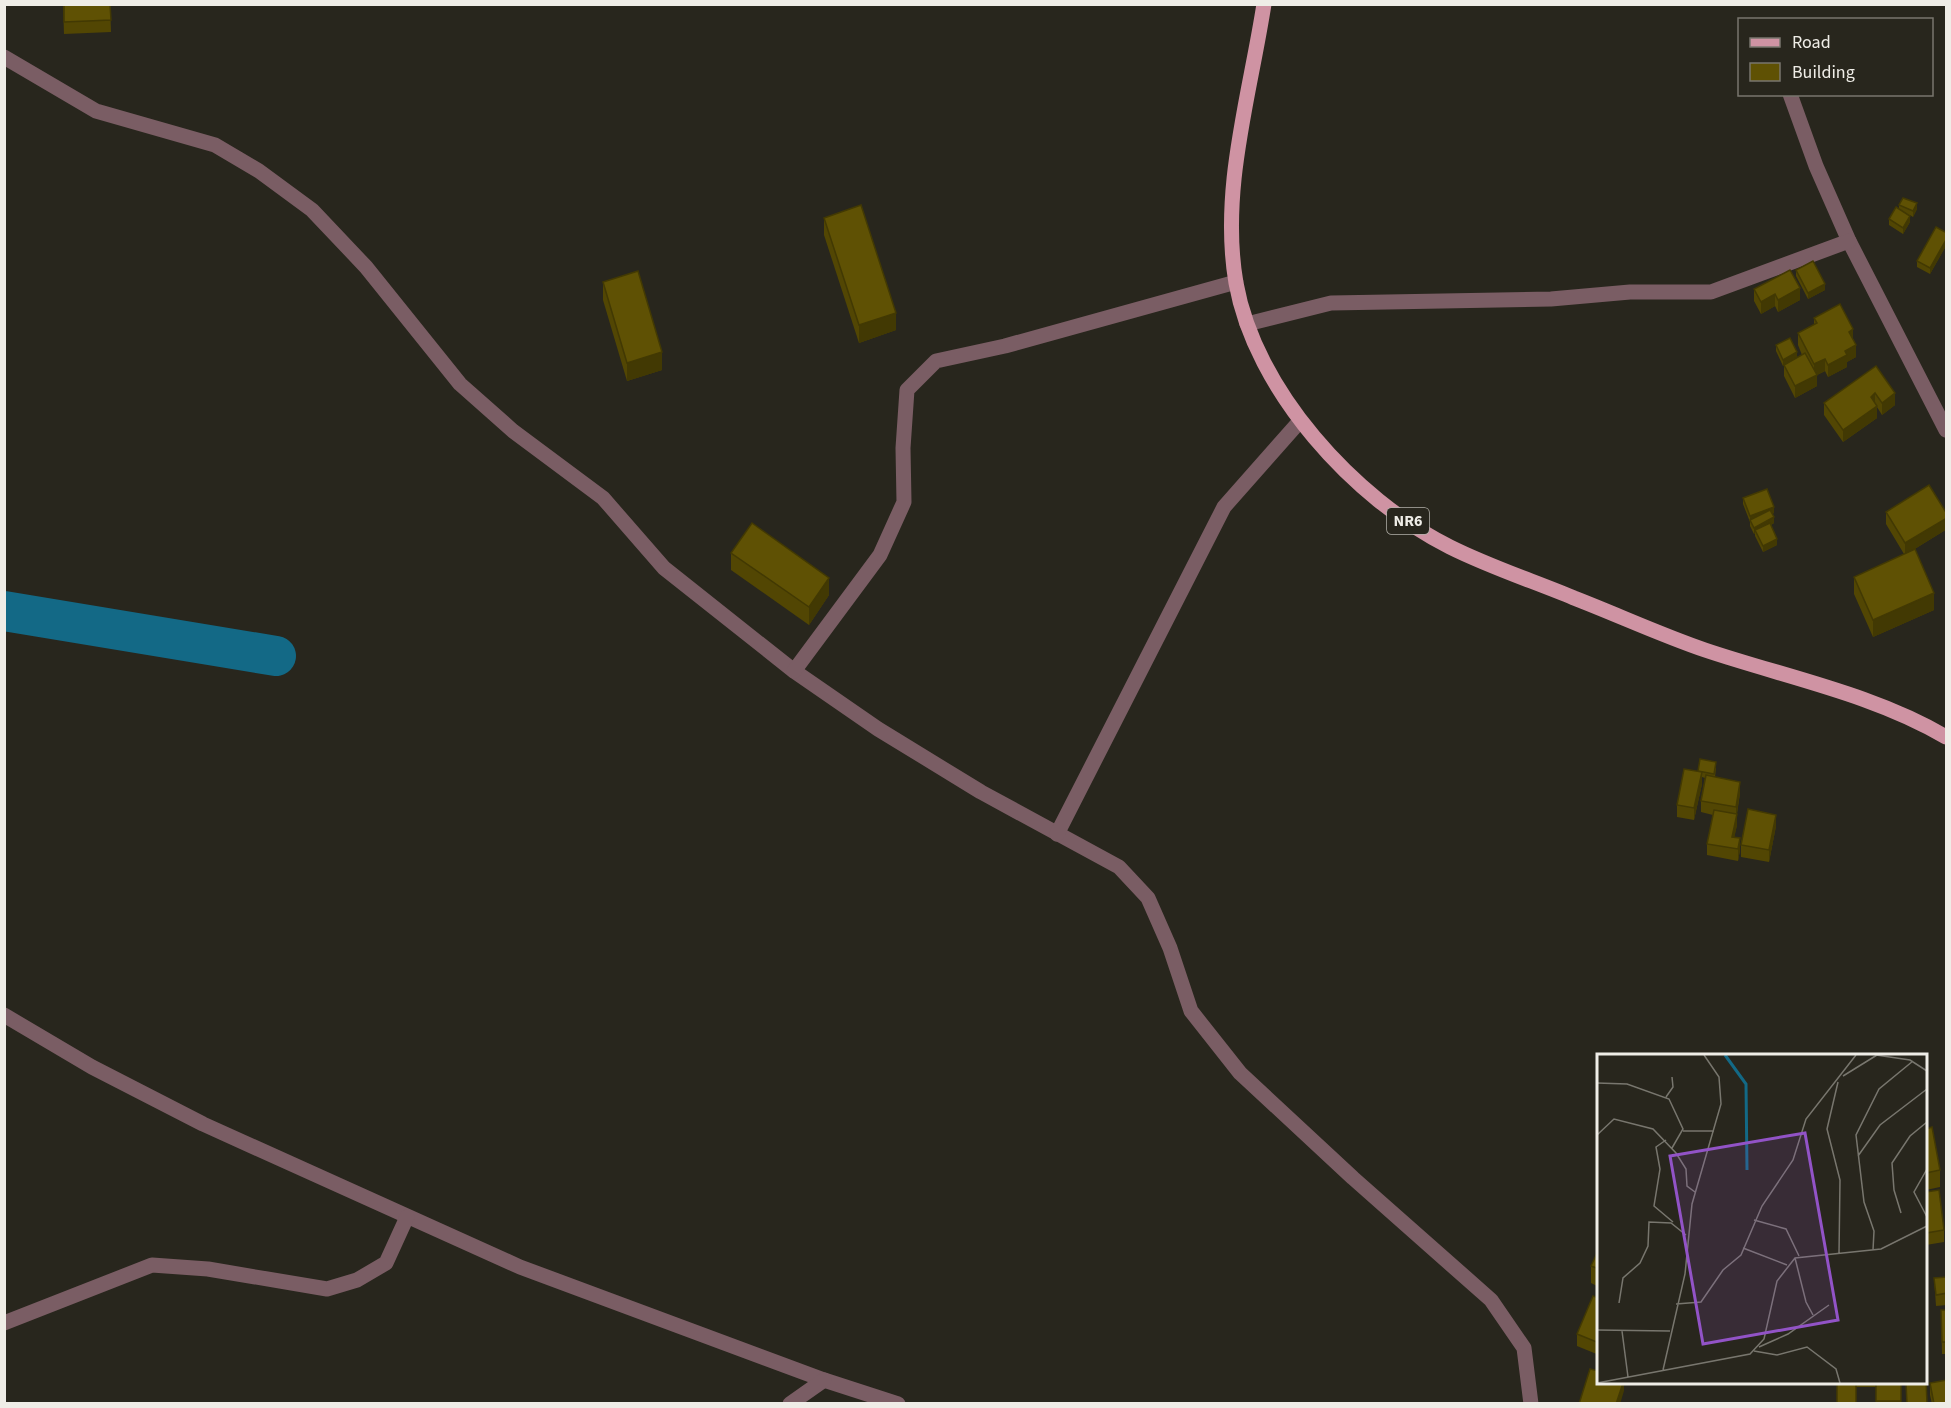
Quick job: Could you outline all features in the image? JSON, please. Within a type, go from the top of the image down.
[{"type":"main road","name":"NR6","points":[[1264,4],[1237,160],[1232,222],[1236,282],[1247,324],[1300,422],[1331,459],[1398,515],[1449,547],[1701,649],[1829,688],[1888,710],[1947,737]]},
{"type":"street","points":[[4,57],[96,111],[215,145],[259,171],[312,210],[366,267],[460,384],[513,431],[603,498],[664,568],[794,671],[878,729],[981,792],[1119,867],[1148,898],[1170,948],[1191,1011],[1240,1073],[1345,1171],[1491,1300],[1524,1348],[1531,1404]]},
{"type":"street","points":[[1791,96],[1816,166],[1848,241],[1947,430]]},
{"type":"street","points":[[1247,324],[1331,303],[1551,299],[1630,292],[1711,292],[1848,241]]},
{"type":"street","points":[[794,671],[866,574],[885,544],[904,502],[903,448],[907,390],[936,361],[1005,346],[1236,282]]},
{"type":"street","points":[[1057,834],[1224,507],[1300,422]]},
{"type":"street","points":[[4,1014],[92,1067],[202,1124],[520,1267],[824,1380],[898,1404]]},
{"type":"street","points":[[4,1323],[152,1265],[208,1269],[327,1289],[357,1280],[386,1263],[407,1217]]},
{"type":"street","points":[[790,1404],[824,1380]]},
{"type":"building","points":[[64,4],[110,4],[111,20],[64,22]]},
{"type":"building","points":[[1903,198],[1917,203],[1913,211],[1899,205]]},
{"type":"building","points":[[861,205],[896,313],[859,325],[824,218]]},
{"type":"building","points":[[1896,207],[1910,216],[1903,228],[1889,219]]},
{"type":"building","points":[[1936,227],[1947,233],[1947,238],[1930,268],[1917,261]]},
{"type":"building","points":[[1813,261],[1825,284],[1808,293],[1796,270]]},
{"type":"building","points":[[1790,270],[1800,288],[1778,300],[1775,294],[1761,302],[1754,289]]},
{"type":"building","points":[[638,271],[662,352],[627,363],[603,282]]},
{"type":"building","points":[[1840,304],[1853,329],[1849,332],[1856,345],[1845,351],[1847,355],[1828,365],[1825,359],[1814,364],[1798,333],[1817,323],[1814,318]]},
{"type":"building","points":[[1790,338],[1797,352],[1783,360],[1776,345]]},
{"type":"building","points":[[1805,353],[1817,375],[1795,386],[1784,365]]},
{"type":"building","points":[[1876,366],[1895,393],[1882,403],[1875,393],[1871,397],[1877,406],[1843,430],[1824,403]]},
{"type":"building","points":[[1929,485],[1947,514],[1947,518],[1905,543],[1886,512]]},
{"type":"building","points":[[1767,489],[1774,507],[1750,516],[1743,498]]},
{"type":"building","points":[[1770,510],[1774,517],[1754,528],[1750,520]]},
{"type":"building","points":[[752,523],[829,578],[809,607],[731,553]]},
{"type":"building","points":[[1770,523],[1777,539],[1763,546],[1755,530]]},
{"type":"building","points":[[1915,549],[1934,593],[1873,620],[1854,577]]},
{"type":"building","points":[[1700,759],[1716,762],[1714,774],[1698,771]]},
{"type":"building","points":[[1684,769],[1702,772],[1694,808],[1677,805]]},
{"type":"building","points":[[1706,775],[1740,782],[1736,807],[1701,801]]},
{"type":"building","points":[[1748,809],[1776,815],[1769,850],[1741,845]]},
{"type":"building","points":[[1714,810],[1737,814],[1732,837],[1740,838],[1738,849],[1707,844]]},
{"type":"building","points":[[1932,1127],[1940,1170],[1927,1173],[1927,1129]]},
{"type":"building","points":[[1939,1190],[1944,1230],[1927,1233],[1927,1192]]},
{"type":"building","points":[[1597,1253],[1597,1268],[1591,1266]]},
{"type":"building","points":[[1947,1277],[1947,1293],[1936,1295],[1934,1278]]},
{"type":"building","points":[[1593,1296],[1597,1297],[1597,1342],[1577,1334]]},
{"type":"building","points":[[1941,1310],[1947,1310],[1947,1342],[1942,1342]]},
{"type":"building","points":[[1590,1369],[1597,1371],[1597,1384],[1623,1384],[1616,1404],[1579,1404]]},
{"type":"building","points":[[1947,1380],[1947,1404],[1934,1404],[1930,1383]]},
{"type":"building","points":[[1837,1384],[1856,1384],[1856,1404],[1837,1404]]},
{"type":"building","points":[[1876,1384],[1901,1384],[1901,1401],[1876,1401]]},
{"type":"building","points":[[1906,1384],[1926,1384],[1927,1404],[1907,1404]]},
{"type":"waterway","points":[[4,611],[276,656]]}]
